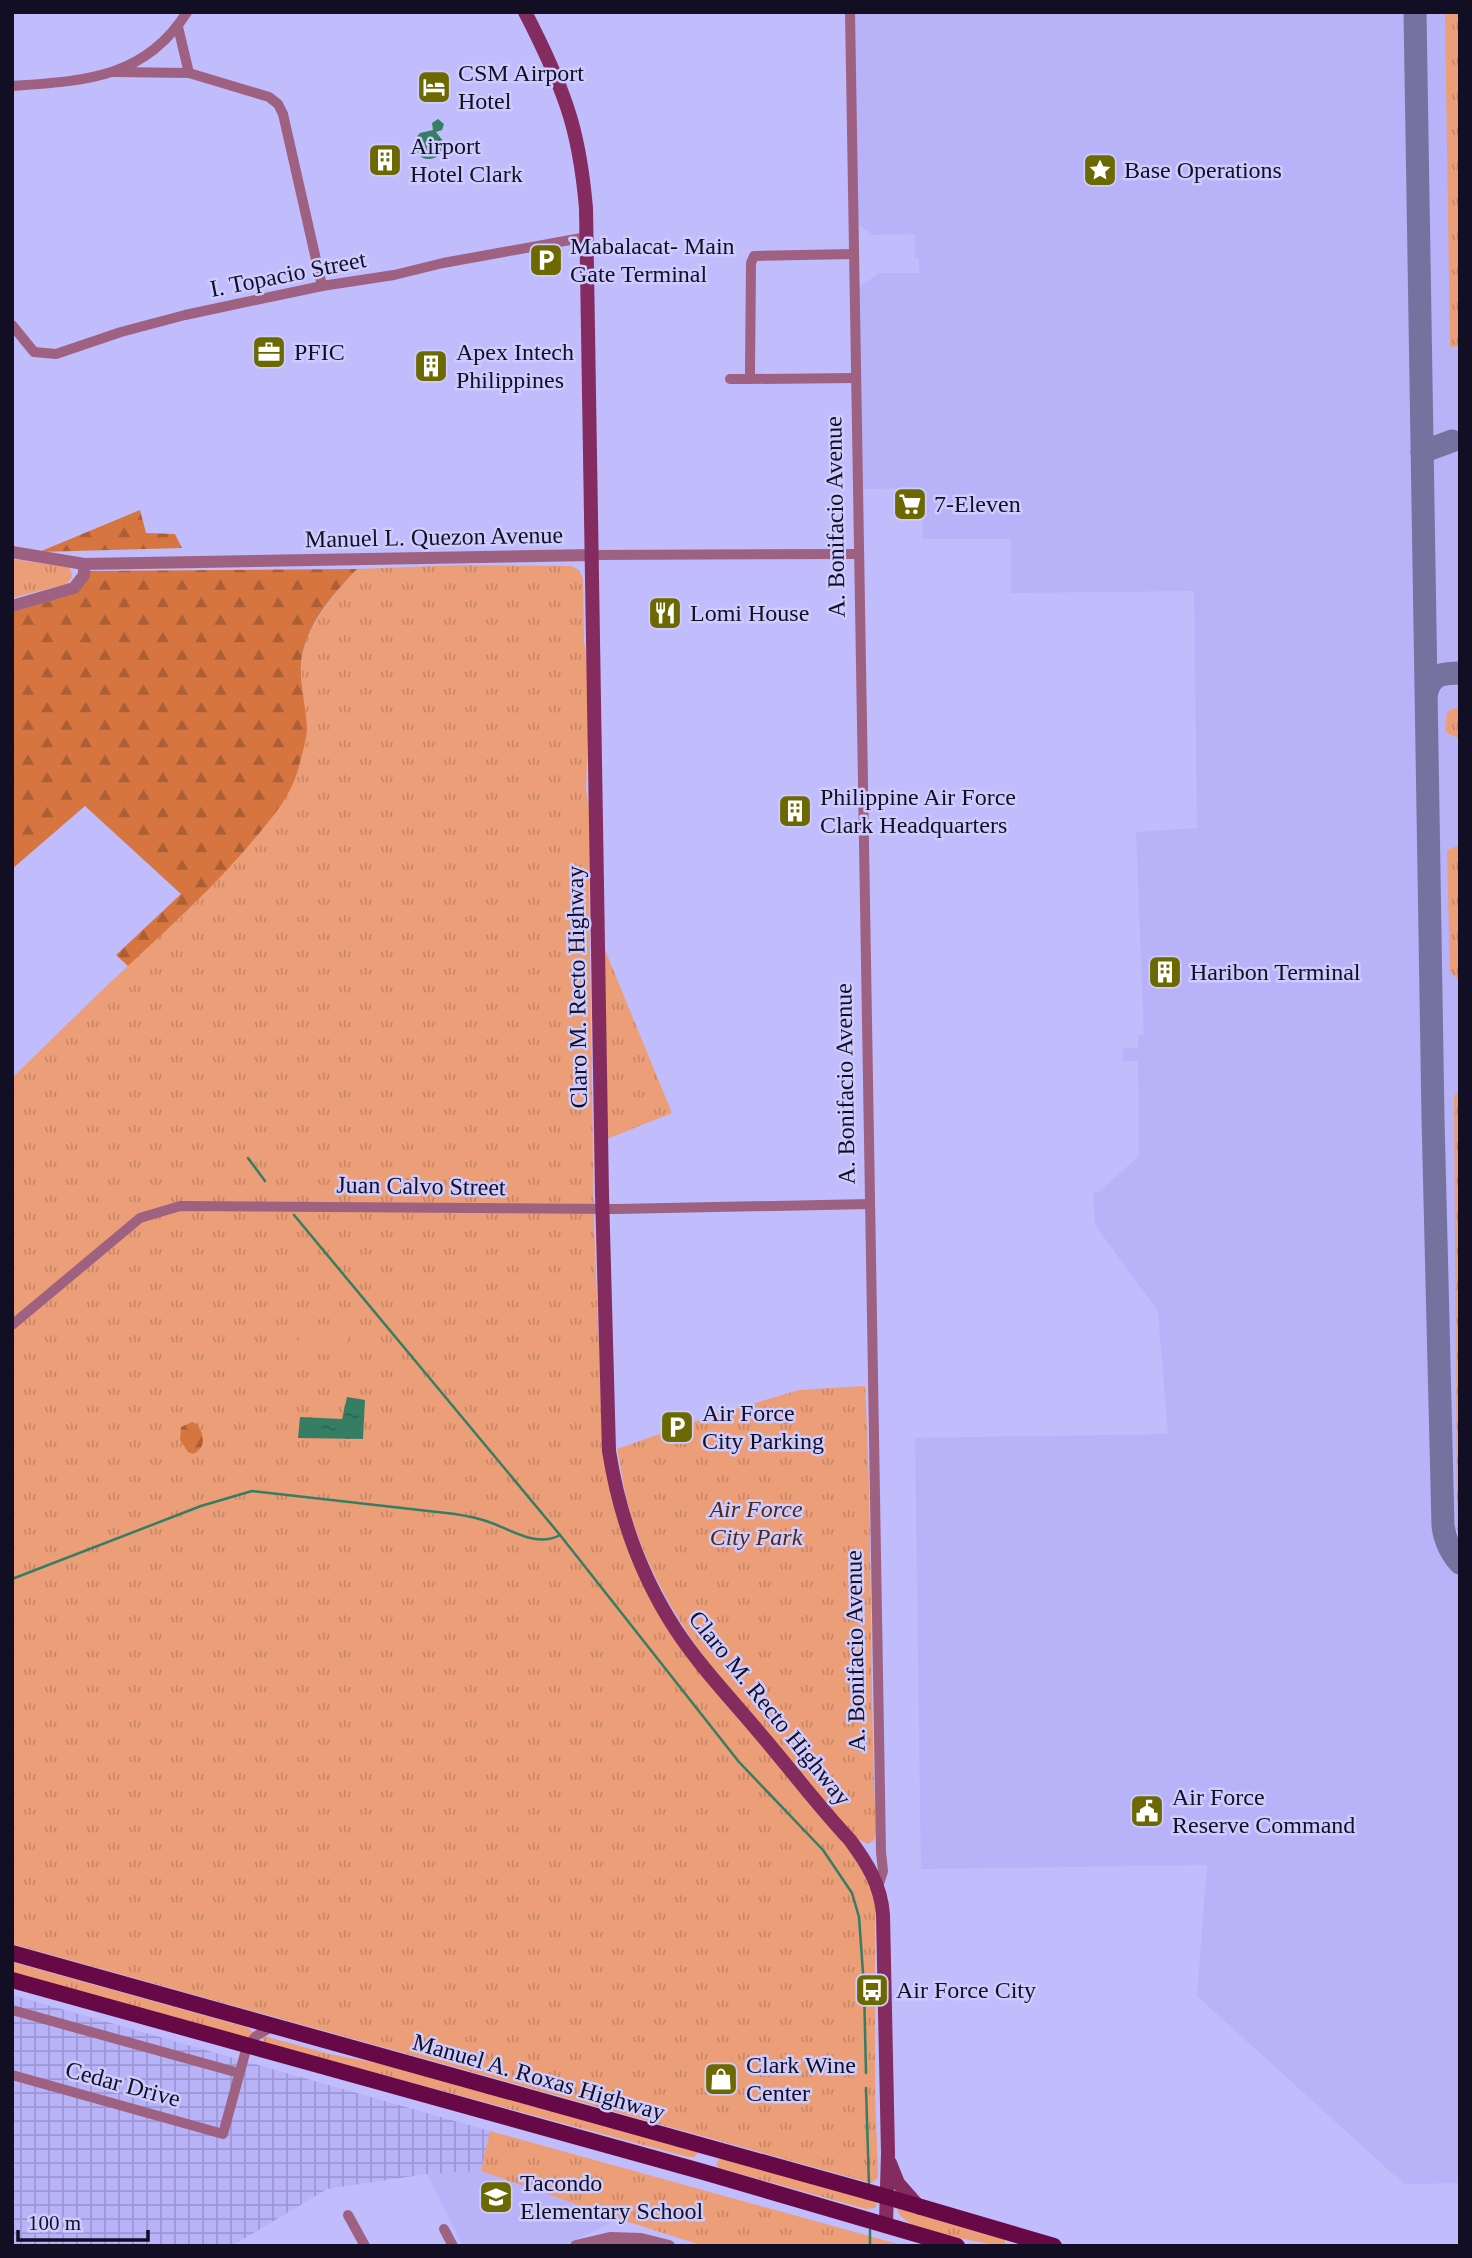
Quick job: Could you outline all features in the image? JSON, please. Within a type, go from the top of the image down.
[{"type":"main road","name":"Claro M. Recto Highway","points":[[525,12],[560,87],[574,131],[584,184],[602,1209],[609,1451],[621,1507],[640,1562],[666,1613],[689,1648],[849,1840],[869,1866],[878,1887]]},
{"type":"main road","name":"A. Bonifacio Avenue","points":[[878,1887],[883,1914],[888,2153],[886,2224]]},
{"type":"main road","name":"Manuel A. Roxas Highway","points":[[12,1953],[887,2197],[1017,2241],[1054,2246]]},
{"type":"main road","name":"Manuel A. Roxas Highway","points":[[12,1980],[699,2171],[957,2246]]},
{"type":"main road","points":[[699,2171],[705,2147]]},
{"type":"main road","name":"A. Bonifacio Avenue","points":[[888,2153],[898,2183],[920,2208]]},
{"type":"street","points":[[12,86],[64,83],[114,72],[141,60],[178,27],[187,12]]},
{"type":"street","name":"A. Bonifacio Avenue","points":[[850,12],[883,1871],[878,1887]]},
{"type":"street","points":[[178,27],[189,74]]},
{"type":"street","points":[[114,72],[189,74],[269,97],[278,104],[284,114],[322,286]]},
{"type":"street","name":"I. Topacio Street","points":[[12,325],[34,352],[56,354],[152,323],[322,286],[394,275],[443,263],[587,237]]},
{"type":"street","points":[[750,379],[752,259],[758,255],[854,254]]},
{"type":"street","points":[[730,379],[856,378]]},
{"type":"street","name":"Manuel L. Quezon Avenue","points":[[12,552],[84,564],[592,555],[858,554]]},
{"type":"street","points":[[12,606],[74,588],[84,575],[84,564]]},
{"type":"street","name":"Juan Calvo Street","points":[[12,1325],[140,1218],[180,1206],[602,1209],[870,1204]]},
{"type":"street","points":[[12,2010],[239,2073],[247,2046],[256,2036],[274,2026]]},
{"type":"street","name":"Cedar Drive","points":[[12,2075],[223,2134],[239,2073]]},
{"type":"street","points":[[348,2215],[365,2246]]},
{"type":"street","points":[[444,2230],[453,2246]]},
{"type":"street","points":[[576,2246],[610,2238],[641,2239],[669,2246]]},
{"type":"shaded area","points":[[854,12],[1460,12],[1460,2183],[1404,2184],[1197,1996],[1207,1865],[921,1869],[915,1438],[1168,1434],[1158,1311],[1095,1225],[1093,1192],[1099,1192],[1139,1156],[1138,1061],[1123,1061],[1123,1048],[1138,1048],[1138,1035],[1144,1035],[1136,832],[1197,828],[1194,591],[1011,593],[1011,539],[923,539],[922,488],[863,489],[858,288],[879,273],[919,273],[919,258],[915,258],[915,234],[873,235],[858,224]]},
{"type":"shaded area","points":[[12,1995],[490,2131],[481,2171],[427,2174],[327,2189],[232,2246],[12,2246]]},
{"type":"shaded area","name":"Tacondo Elementary School","points":[[481,2171],[619,2219],[562,2246],[463,2246],[427,2174]]},
{"type":"green space","points":[[1445,12],[1460,12],[1460,346],[1450,347]]},
{"type":"green space","points":[[140,510],[146,533],[175,534],[182,548],[39,552]]},
{"type":"green space","points":[[12,559],[67,567],[71,570],[72,577],[67,584],[12,598]]},
{"type":"green space","points":[[463,565],[571,566],[579,570],[583,579],[589,702],[586,790],[591,815],[589,888],[594,1223],[603,1447],[642,1579],[840,1835],[866,1876],[875,1900],[878,2178],[871,2183],[12,1944],[12,1078],[196,902],[307,730],[302,688],[303,650],[308,634],[339,588],[357,569]]},
{"type":"green space","points":[[357,569],[321,612],[303,650],[301,672],[307,733],[295,780],[286,797],[263,829],[226,871],[128,966],[116,955],[181,894],[85,806],[12,869],[12,612],[71,595],[90,571]]},
{"type":"green space","points":[[1460,706],[1460,739],[1445,732],[1447,712]]},
{"type":"green space","points":[[1460,845],[1460,983],[1450,971],[1447,850]]},
{"type":"green space","points":[[605,950],[672,1113],[607,1139]]},
{"type":"green space","points":[[1460,1089],[1460,1535],[1457,1529],[1454,1096]]},
{"type":"green space","points":[[299,1324],[347,1325],[346,1355],[298,1354]]},
{"type":"green space","name":"Air Force City Park","points":[[865,1386],[876,1831],[874,1840],[868,1844],[857,1839],[760,1729],[699,1651],[650,1567],[633,1522],[617,1449],[702,1419],[799,1390]]},
{"type":"green space","points":[[192,1422],[197,1424],[203,1440],[201,1448],[193,1454],[188,1452],[180,1440],[181,1427]]},
{"type":"green space","points":[[12,1962],[246,2027],[254,2034],[248,2038],[12,1973]]},
{"type":"green space","points":[[264,2036],[329,2054],[382,2064],[697,2154],[688,2157],[265,2043],[262,2038]]},
{"type":"green space","points":[[490,2131],[905,2246],[704,2246],[481,2171]]},
{"type":"green space","points":[[720,2158],[860,2197],[877,2205],[875,2208],[866,2209],[719,2168],[716,2164]]},
{"type":"green space","points":[[897,2208],[1005,2239],[1004,2246],[925,2230],[902,2217]]},
{"type":"water","points":[[438,119],[444,124],[442,130],[436,132],[443,141],[441,151],[436,157],[423,158],[414,149],[415,141],[420,133],[433,130],[432,123]]},
{"type":"water","points":[[347,1397],[365,1400],[363,1439],[298,1438],[300,1417],[342,1419]]},
{"type":"waterway","points":[[248,1158],[265,1181]]},
{"type":"waterway","points":[[294,1215],[560,1535]]},
{"type":"waterway","points":[[12,1579],[201,1506],[252,1491],[459,1515],[485,1521],[533,1539],[551,1539],[560,1535],[739,1762],[823,1850],[852,1893],[859,1917],[866,2073]]},
{"type":"waterway","points":[[866,2088],[869,2185]]},
{"type":"waterway","points":[[870,2230],[870,2246]]},
{"type":"taxiway","points":[[1415,12],[1433,1118],[1443,1526],[1449,1546],[1460,1563]]},
{"type":"taxiway","points":[[1422,452],[1452,441]]},
{"type":"taxiway","points":[[1427,692],[1435,678],[1449,673],[1460,673]]},
{"type":"place","name":"CSM Airport Hotel","points":[[434,87]]},
{"type":"place","name":"Airport Hotel Clark","points":[[385,160]]},
{"type":"place","name":"Base Operations","points":[[1100,170]]},
{"type":"place","name":"Mabalacat- Main Gate Terminal","points":[[546,260]]},
{"type":"place","name":"PFIC","points":[[269,352]]},
{"type":"place","name":"Apex Intech Philippines","points":[[431,366]]},
{"type":"place","name":"7-Eleven","points":[[910,504]]},
{"type":"place","name":"Lomi House","points":[[665,613]]},
{"type":"place","name":"Philippine Air Force Clark Headquarters","points":[[795,811]]},
{"type":"place","name":"Haribon Terminal","points":[[1165,972]]},
{"type":"place","name":"Air Force City Parking","points":[[677,1427]]},
{"type":"place","name":"Air Force Reserve Command","points":[[1147,1811]]},
{"type":"place","name":"Air Force City","points":[[872,1990]]},
{"type":"place","name":"Clark Wine Center","points":[[721,2079]]},
{"type":"place","name":"Tacondo Elementary School","points":[[496,2197]]}]
